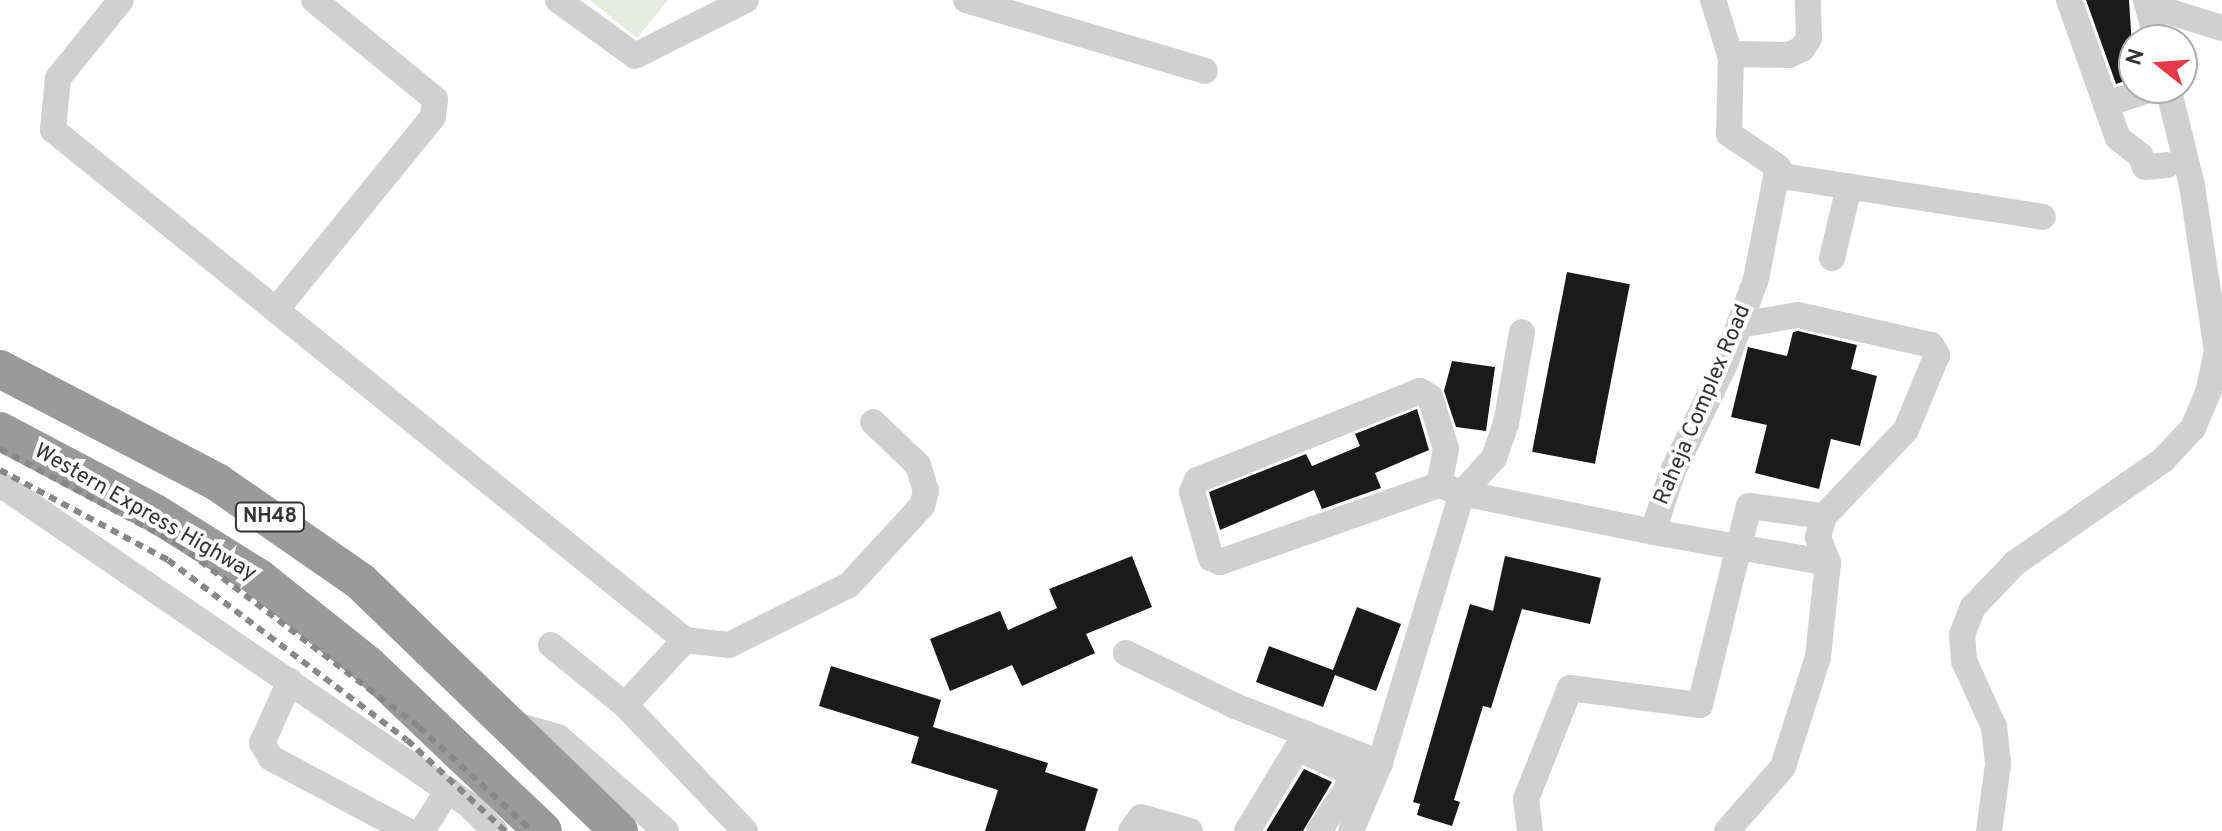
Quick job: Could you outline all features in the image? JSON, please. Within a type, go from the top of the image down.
[{"type":"highway","name":"NH48","points":[[0,369],[217,482],[360,581],[500,721],[619,831]]},
{"type":"highway","name":"Western Express Highway","points":[[0,431],[155,513],[259,578],[368,665],[460,785]]},
{"type":"highway","name":"NH48","points":[[460,785],[543,831]]},
{"type":"street","points":[[121,0],[58,78],[53,130],[685,640],[729,645],[849,585],[922,506],[926,491],[918,465],[873,422]]},
{"type":"street","points":[[276,310],[433,117],[435,99],[314,0]]},
{"type":"street","points":[[558,0],[635,56],[746,0]]},
{"type":"street","points":[[966,0],[1205,71]]},
{"type":"street","points":[[1713,0],[1730,54],[1729,134],[1778,167],[1776,175],[2043,217]]},
{"type":"street","points":[[1730,54],[1789,55],[1802,49],[1809,38],[1808,0]]},
{"type":"street","points":[[2069,0],[2118,138],[2140,155],[2145,167],[2167,165]]},
{"type":"street","points":[[2147,3],[2222,28]]},
{"type":"street","points":[[2147,3],[2153,24]]},
{"type":"street","points":[[2106,104],[2118,100]]},
{"type":"street","points":[[1989,831],[1998,764],[1994,727],[1964,661],[1962,635],[1973,607],[2015,563],[2163,460],[2193,428],[2208,393],[2217,351],[2192,185],[2172,104]]},
{"type":"street","name":"Raheja Complex Road","points":[[1450,489],[1653,532],[1672,473],[1739,325],[1756,279],[1776,175]]},
{"type":"street","points":[[1832,258],[1849,187]]},
{"type":"street","points":[[1727,831],[1783,767],[1818,657],[1828,563],[1818,537],[1824,516],[1906,430],[1937,355],[1931,345],[1798,315],[1739,325]]},
{"type":"street","points":[[1351,831],[1380,763],[1450,489],[1446,449],[1430,397],[1420,391],[1197,480],[1192,492],[1211,558],[1220,562],[1450,489],[1494,458],[1509,411],[1522,332]]},
{"type":"street","points":[[0,484],[290,681],[460,785],[495,831]]},
{"type":"street","points":[[1530,831],[1526,799],[1570,688],[1700,705],[1749,506],[1824,516]]},
{"type":"street","points":[[1653,532],[1828,563]]},
{"type":"street","points":[[625,705],[685,640]]},
{"type":"street","points":[[551,645],[625,705],[745,831]]},
{"type":"street","points":[[1126,653],[1302,741],[1350,773],[1350,784],[1319,831]]},
{"type":"street","points":[[290,681],[262,743],[271,758],[408,831]]},
{"type":"street","points":[[500,721],[558,737],[666,831]]},
{"type":"street","points":[[1302,741],[1380,763]]},
{"type":"street","points":[[1247,831],[1302,741]]},
{"type":"street","points":[[422,831],[460,785]]},
{"type":"street","points":[[1131,831],[1141,817],[1190,831]]},
{"type":"shaded area","points":[[590,0],[668,0],[637,38]]},
{"type":"building","points":[[2086,0],[2129,0],[2131,24],[2118,24],[2116,84]]},
{"type":"building","points":[[1567,272],[1630,284],[1595,464],[1532,452]]},
{"type":"building","points":[[1793,332],[1857,345],[1851,369],[1877,376],[1860,446],[1831,439],[1819,489],[1755,473],[1767,425],[1731,417],[1748,347],[1787,356]]},
{"type":"building","points":[[1452,361],[1495,367],[1486,431],[1456,427],[1444,391]]},
{"type":"building","points":[[1417,409],[1429,450],[1375,473],[1381,488],[1322,509],[1314,490],[1220,530],[1209,492],[1306,454],[1312,466],[1360,446],[1355,434]]},
{"type":"building","points":[[1132,556],[1152,607],[1086,634],[1095,653],[1022,686],[1012,665],[950,691],[930,639],[1000,611],[1008,630],[1057,608],[1049,589]]},
{"type":"building","points":[[1505,556],[1601,578],[1590,624],[1522,609],[1491,708],[1483,706],[1454,800],[1460,802],[1452,826],[1417,815],[1420,804],[1413,802],[1470,604],[1493,611]]},
{"type":"building","points":[[1357,607],[1401,624],[1376,691],[1335,675],[1323,707],[1256,682],[1269,646],[1333,670]]},
{"type":"building","points":[[831,666],[941,700],[933,727],[1048,763],[1045,772],[1098,789],[1085,831],[985,831],[998,790],[911,763],[919,737],[819,706]]},
{"type":"building","points":[[1304,769],[1332,782],[1303,831],[1266,831]]},
{"type":"railway","points":[[0,449],[178,544],[419,727],[532,831]]},
{"type":"railway","points":[[0,470],[168,560],[407,740],[505,831]]}]
